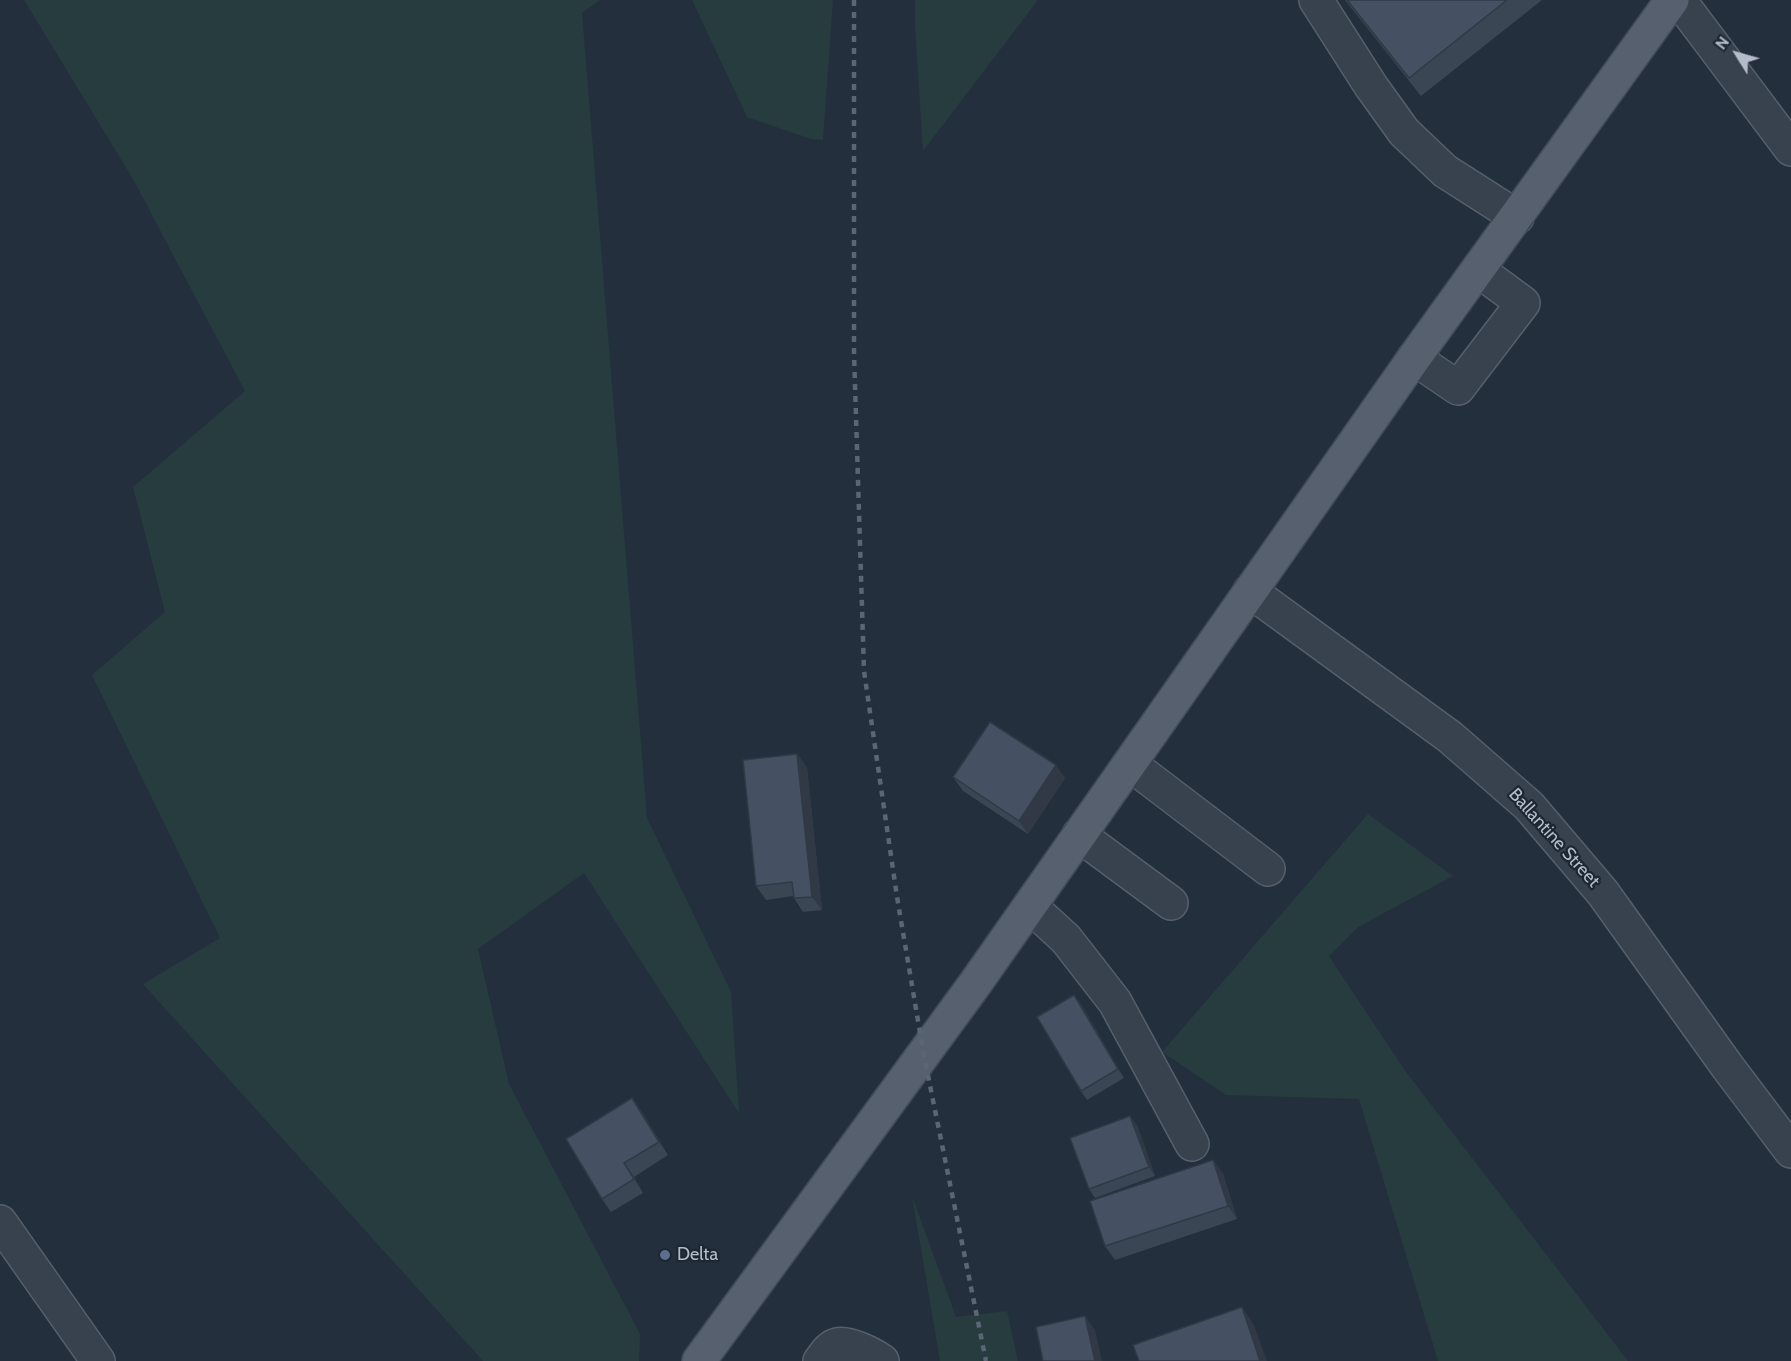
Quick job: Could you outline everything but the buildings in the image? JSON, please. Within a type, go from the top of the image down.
[{"type":"main road","points":[[699,1361],[930,1046],[1414,358],[1672,0]]},
{"type":"street","points":[[1316,0],[1371,86],[1404,132],[1445,171],[1517,217]]},
{"type":"street","points":[[1679,0],[1791,149]]},
{"type":"street","points":[[1414,358],[1458,388],[1523,303],[1478,270]]},
{"type":"street","name":"Ballantine Street","points":[[1250,591],[1450,737],[1529,806],[1603,893],[1727,1066],[1790,1148]]},
{"type":"street","points":[[1130,764],[1268,868]]},
{"type":"street","points":[[1079,835],[1171,903]]},
{"type":"street","points":[[1030,906],[1066,939],[1115,1002],[1192,1144]]},
{"type":"street","points":[[0,1222],[98,1361]]},
{"type":"street","points":[[820,1361],[830,1348],[844,1344],[882,1361]]},
{"type":"green space","points":[[24,0],[600,0],[582,13],[647,818],[731,992],[739,1113],[584,873],[478,949],[509,1084],[640,1334],[639,1361],[483,1361],[143,984],[220,938],[92,675],[165,612],[133,487],[245,391],[133,179]]},
{"type":"green space","points":[[692,0],[833,0],[823,140],[811,139],[747,117]]},
{"type":"green space","points":[[915,0],[1038,0],[923,151],[915,26]]},
{"type":"green space","points":[[1368,814],[1453,876],[1358,927],[1329,956],[1406,1072],[1628,1361],[1438,1361],[1359,1099],[1226,1095],[1162,1052]]},
{"type":"green space","points":[[912,1196],[956,1317],[1007,1311],[1018,1361],[940,1361]]},
{"type":"railway","points":[[854,0],[854,353],[864,671],[897,897],[924,1056],[986,1361]]},
{"type":"place","name":"Delta","points":[[665,1255]]}]
